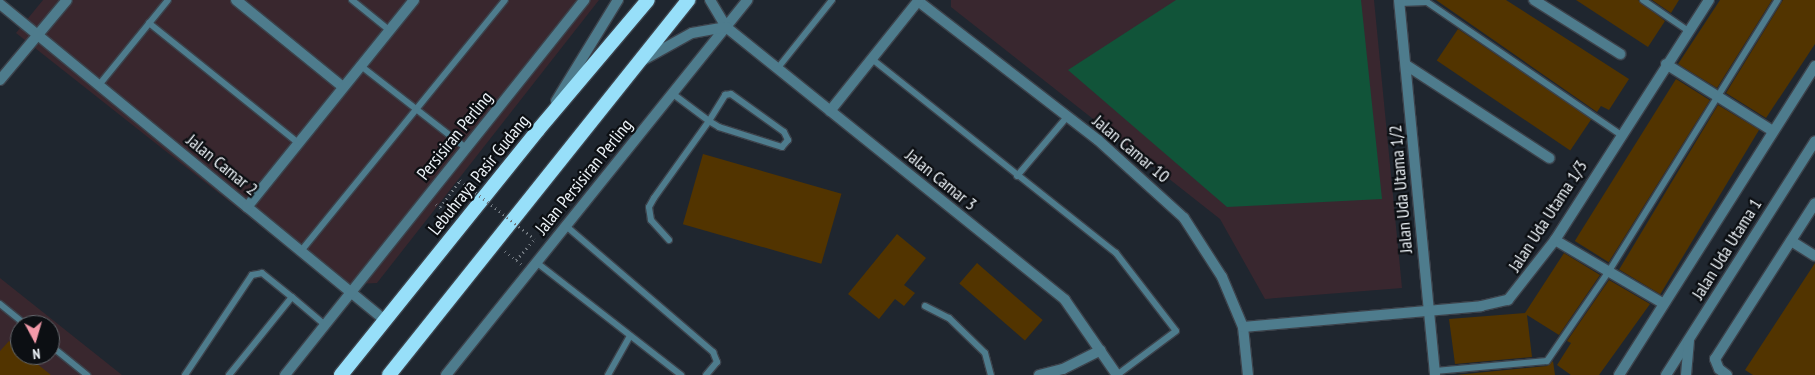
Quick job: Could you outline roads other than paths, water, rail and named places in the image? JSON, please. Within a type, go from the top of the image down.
[{"type":"highway","name":"Lebuhraya Pasir Gudang","points":[[342,375],[538,130],[648,0]]},
{"type":"highway","points":[[389,375],[688,0]]},
{"type":"street","points":[[0,80],[67,0]]},
{"type":"street","points":[[236,0],[343,87]]},
{"type":"street","points":[[246,207],[414,0]]},
{"type":"street","name":"Persisiran Perling","points":[[285,375],[584,0]]},
{"type":"street","points":[[538,130],[618,0]]},
{"type":"street","name":"Jalan Camar 3","points":[[710,0],[726,27],[1065,300],[1102,350],[1117,375]]},
{"type":"street","name":"Jalan Persisiran Perling","points":[[446,375],[748,0]]},
{"type":"street","points":[[1534,0],[1620,54]]},
{"type":"street","name":"Jalan Uda Utama 1/3","points":[[1244,327],[1481,306],[1508,300],[1555,240],[1620,134],[1687,30],[1709,0]]},
{"type":"street","points":[[830,111],[918,1]]},
{"type":"street","name":"Jalan Camar 10","points":[[918,1],[1066,118],[1106,147],[1184,218],[1222,278],[1244,327],[1248,375]]},
{"type":"street","name":"Jalan Uda Utama 1/2","points":[[1400,1],[1435,373]]},
{"type":"street","name":"Jalan Camar 2","points":[[0,4],[385,320]]},
{"type":"street","points":[[642,60],[692,33],[709,28],[726,27]]},
{"type":"street","points":[[1666,64],[1773,131]]},
{"type":"street","points":[[1406,65],[1549,158]]},
{"type":"street","points":[[1619,375],[1815,66]]},
{"type":"street","name":"Jalan Uda Utama 1","points":[[1666,375],[1815,141]]},
{"type":"street","points":[[1728,375],[1719,370],[1716,358],[1815,203]]},
{"type":"street","points":[[1555,240],[1664,304]]},
{"type":"street","points":[[1791,241],[1815,256]]},
{"type":"street","points":[[1686,375],[1690,337]]},
{"type":"street","points":[[1040,375],[1057,373],[1102,350]]},
{"type":"lane","points":[[99,85],[168,0]]},
{"type":"lane","points":[[352,0],[389,30]]},
{"type":"lane","points":[[300,251],[505,0]]},
{"type":"lane","points":[[777,69],[832,0]]},
{"type":"lane","points":[[1643,0],[1687,30]]},
{"type":"lane","points":[[1435,373],[1547,361],[1609,271],[1778,0]]},
{"type":"lane","points":[[1400,1],[1427,2],[1620,134]]},
{"type":"lane","points":[[149,23],[298,143]]},
{"type":"lane","points":[[872,59],[1017,176],[1116,252],[1176,330],[1117,375]]},
{"type":"lane","points":[[361,66],[466,148]]},
{"type":"lane","points":[[669,240],[650,220],[649,207],[708,121],[726,95],[731,94],[784,132],[787,144],[782,147],[708,121],[672,94]]},
{"type":"lane","points":[[1017,176],[1066,118]]},
{"type":"lane","points":[[566,226],[713,352],[717,362],[706,375]]},
{"type":"lane","points":[[536,262],[681,375]]},
{"type":"lane","points":[[185,375],[252,275],[262,273],[325,324]]},
{"type":"lane","points":[[229,375],[292,297]]},
{"type":"lane","points":[[0,304],[14,315]]},
{"type":"lane","points":[[925,306],[949,318],[985,353],[990,375]]},
{"type":"lane","points":[[608,375],[630,336]]},
{"type":"lane","points":[[60,353],[87,375]]}]
